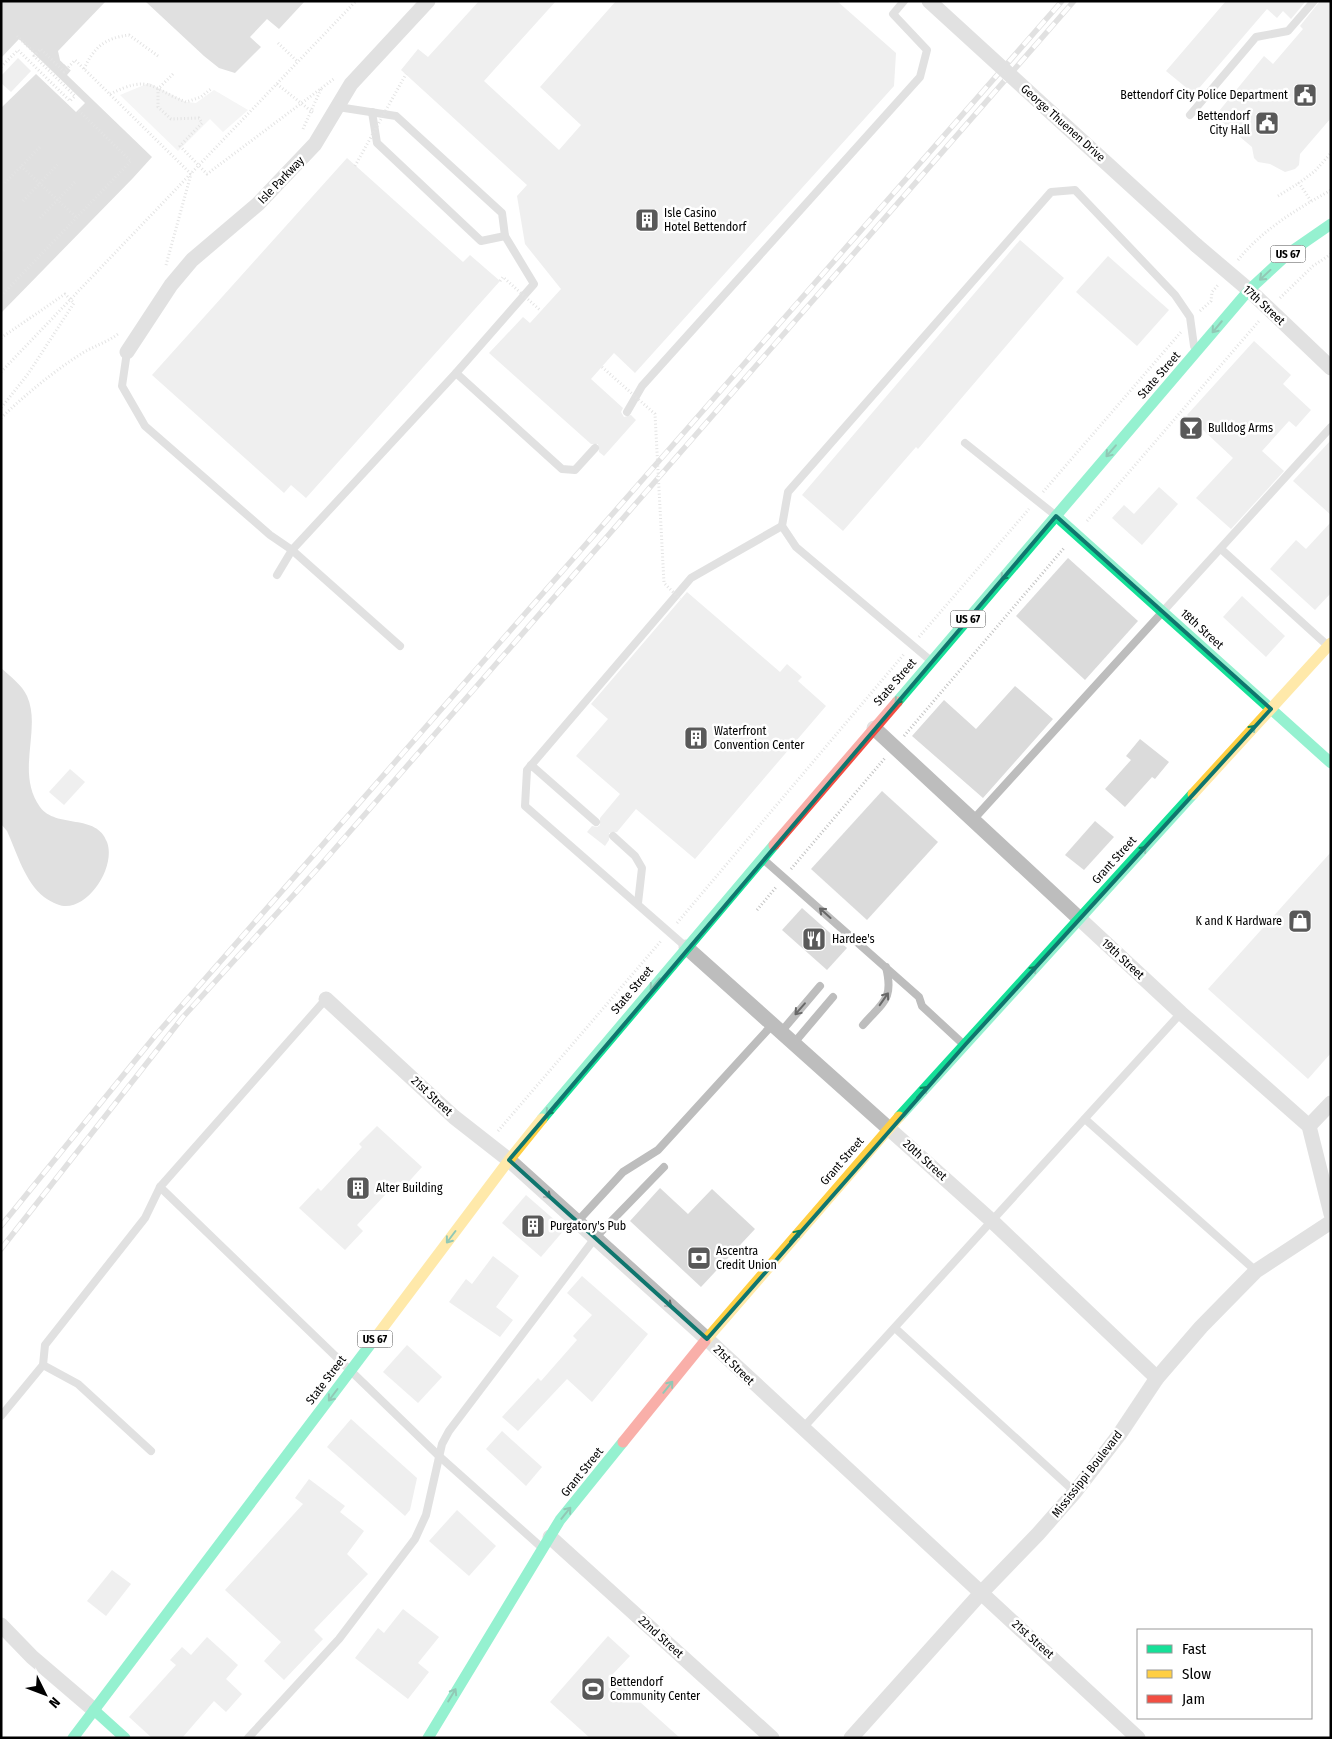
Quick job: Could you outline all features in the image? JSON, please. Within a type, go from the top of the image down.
[{"type":"main road","name":"US 67","points":[[1249,290],[1289,253],[1331,224]]},
{"type":"main road","name":"State Street","points":[[73,1738],[509,1160],[686,947],[1249,290]]},
{"type":"main road","name":"18th Street","points":[[1056,516],[1331,763]]},
{"type":"main road","name":"Grant Street","points":[[428,1738],[560,1520],[707,1339],[889,1128],[1330,645]]},
{"type":"main road","points":[[94,1710],[125,1738]]},
{"type":"street","name":"Isle Parkway","points":[[127,352],[171,285],[192,260],[258,204],[315,144],[351,84],[428,1]]},
{"type":"street","name":"George Thuenen Drive","points":[[929,1],[1196,245]]},
{"type":"street","name":"17th Street","points":[[1196,245],[1249,290],[1331,368]]},
{"type":"street","name":"19th Street","points":[[874,728],[1181,1014],[1309,1126]]},
{"type":"street","name":"20th Street","points":[[686,947],[992,1221],[1157,1378]]},
{"type":"street","name":"21st Street","points":[[326,999],[454,1118],[509,1160],[707,1339],[1138,1738]]},
{"type":"street","points":[[1331,1103],[1309,1126],[1331,1214]]},
{"type":"street","name":"Mississippi Boulevard","points":[[851,1738],[981,1593],[1038,1534],[1075,1492],[1119,1435],[1157,1378],[1201,1327],[1256,1271],[1331,1222]]},
{"type":"street","name":"22nd Street","points":[[546,1542],[772,1738]]},
{"type":"street","points":[[1,1625],[32,1657],[94,1710]]},
{"type":"lane","points":[[628,412],[642,386],[920,77],[927,50],[893,14],[904,1]]},
{"type":"lane","points":[[1190,115],[1256,37],[1288,31],[1314,1]]},
{"type":"lane","points":[[277,575],[292,550],[456,373],[534,284],[505,236],[502,213],[396,116],[338,107]]},
{"type":"lane","points":[[372,112],[377,143],[481,241],[505,236]]},
{"type":"lane","points":[[931,661],[796,547],[782,526],[788,492],[1051,192],[1075,190],[1175,295],[1191,321],[1196,353]]},
{"type":"lane","points":[[127,352],[122,386],[145,426],[270,535],[292,550],[400,646]]},
{"type":"lane","points":[[456,373],[562,469],[575,470],[595,448]]},
{"type":"lane","points":[[972,821],[1331,427]]},
{"type":"lane","points":[[965,442],[1056,516]]},
{"type":"lane","points":[[686,947],[525,806],[527,770],[691,578],[782,526]]},
{"type":"lane","points":[[1220,549],[1330,645]]},
{"type":"lane","points":[[531,765],[596,822]]},
{"type":"lane","points":[[613,836],[635,856],[642,868],[638,903]]},
{"type":"lane","points":[[762,859],[801,891],[919,997],[922,1006],[965,1045]]},
{"type":"lane","points":[[862,1025],[887,998],[890,990],[886,968]]},
{"type":"lane","points":[[577,1222],[623,1172],[658,1150],[820,986]]},
{"type":"lane","points":[[794,1043],[832,997]]},
{"type":"lane","points":[[1,1416],[43,1365],[45,1345],[145,1218],[160,1187],[326,999]]},
{"type":"lane","points":[[803,1428],[1181,1014]]},
{"type":"lane","points":[[1085,1120],[1256,1271]]},
{"type":"lane","points":[[248,1738],[339,1639],[415,1540],[426,1515],[448,1431],[594,1238],[664,1167]]},
{"type":"lane","points":[[160,1187],[440,1456],[546,1542]]},
{"type":"lane","points":[[895,1328],[1075,1492]]},
{"type":"lane","points":[[43,1365],[78,1384],[151,1451]]},
{"type":"path","points":[[1,372],[356,1]]},
{"type":"path","points":[[84,69],[96,48],[105,40],[116,37],[129,35],[158,56]]},
{"type":"path","points":[[1,67],[18,50],[70,102],[75,96],[34,56],[36,54],[17,36]]},
{"type":"path","points":[[278,44],[298,62]]},
{"type":"path","points":[[36,54],[41,49],[64,72],[75,60],[190,174]]},
{"type":"path","points":[[173,74],[158,89],[158,107],[171,118],[199,118],[202,122],[180,146],[208,174],[342,73]]},
{"type":"path","points":[[355,166],[406,74]]},
{"type":"path","points":[[110,94],[125,87],[148,83],[186,102],[201,98],[212,88]]},
{"type":"path","points":[[277,84],[311,111],[322,87]]},
{"type":"path","points":[[1,296],[131,161],[78,110]]},
{"type":"path","points":[[5,183],[40,147]]},
{"type":"path","points":[[1278,196],[1315,171],[1331,153]]},
{"type":"path","points":[[23,201],[58,164]]},
{"type":"path","points":[[22,166],[77,218]]},
{"type":"path","points":[[171,285],[163,278],[190,174]]},
{"type":"path","points":[[40,218],[76,181]]},
{"type":"path","points":[[1299,182],[1311,201]]},
{"type":"path","points":[[487,1143],[1036,500],[1191,321],[1211,301],[1212,292],[1250,245],[1277,223],[1331,190]]},
{"type":"path","points":[[757,910],[1269,310],[1313,266],[1331,254]]},
{"type":"path","points":[[500,282],[503,277],[541,311]]},
{"type":"path","points":[[1,287],[6,292]]},
{"type":"path","points":[[1,338],[65,294],[74,304],[28,374],[1,408]]},
{"type":"path","points":[[602,366],[655,414],[664,583],[680,599]]},
{"type":"highlighted area","points":[[1056,516],[1271,709],[965,1045],[707,1339],[509,1160]]},
{"type":"shaded area","points":[[1,1],[117,1],[60,60],[162,160],[1,319]]},
{"type":"shaded area","points":[[123,1],[309,1],[237,77],[204,73]]},
{"type":"shaded area","points":[[149,83],[186,102],[196,103],[214,90],[248,110],[223,132],[210,119],[178,151],[120,95]]},
{"type":"shaded area","points":[[1,668],[22,688],[31,709],[30,780],[33,794],[40,807],[47,814],[56,818],[95,827],[102,833],[107,842],[108,862],[99,884],[83,900],[74,905],[64,906],[57,904],[37,891],[18,858],[7,831],[1,824]]},
{"type":"pier","points":[[106,1],[119,1],[63,60],[66,63],[64,64],[60,60],[58,51]]},
{"type":"pier","points":[[121,1],[146,2],[219,68],[235,73],[261,47],[250,37],[267,19],[279,29],[305,1],[312,1],[237,79],[203,75]]},
{"type":"pier","points":[[19,39],[85,103],[76,112],[36,74],[1,108],[1,58]]},
{"type":"pier","points":[[72,69],[164,160],[1,322],[1,313],[152,157],[67,75]]},
{"type":"building","name":"Isle Casino Hotel Bettendorf","points":[[479,1],[556,1],[484,81],[559,150],[581,125],[540,87],[616,1],[837,1],[896,53],[894,86],[635,373],[614,353],[591,379],[623,408],[621,412],[624,417],[631,415],[636,420],[604,456],[599,452],[598,444],[591,444],[489,353],[523,317],[530,323],[561,289],[525,244],[517,196],[527,185],[401,70],[418,49],[428,57]]},
{"type":"building","points":[[1226,1],[1306,1],[1291,19],[1283,11],[1277,18],[1267,9],[1194,94],[1166,71]]},
{"type":"building","points":[[1320,1],[1331,1],[1331,118],[1300,154],[1299,165],[1295,169],[1285,172],[1270,164],[1258,162],[1254,158],[1252,147],[1215,116],[1264,56],[1273,64],[1303,29],[1300,26]]},
{"type":"building","points":[[18,58],[31,71],[11,92],[1,83],[1,76]]},
{"type":"building","points":[[347,158],[463,262],[470,255],[500,281],[306,498],[291,485],[284,493],[152,375]]},
{"type":"building","points":[[1020,240],[1064,278],[918,449],[916,447],[843,531],[802,495]]},
{"type":"building","points":[[1108,256],[1169,310],[1137,346],[1076,292]]},
{"type":"building","points":[[1254,341],[1291,375],[1283,384],[1311,410],[1296,427],[1289,421],[1262,451],[1284,471],[1231,529],[1196,498],[1233,458],[1187,415]]},
{"type":"building","points":[[1331,440],[1331,515],[1293,481]]},
{"type":"building","points":[[1159,487],[1178,504],[1142,545],[1112,518],[1124,505],[1134,514]]},
{"type":"building","points":[[1331,522],[1331,593],[1315,610],[1270,569],[1296,540],[1306,549]]},
{"type":"building","points":[[1068,558],[1138,621],[1085,680],[1016,616]]},
{"type":"building","name":"Waterfront Convention Center","points":[[687,592],[780,672],[787,664],[802,677],[798,681],[826,706],[695,859],[636,809],[617,832],[609,833],[609,840],[605,846],[587,832],[592,826],[597,827],[600,825],[600,818],[620,794],[576,756],[608,719],[591,704]]},
{"type":"building","points":[[1242,596],[1285,636],[1266,657],[1223,617]]},
{"type":"building","points":[[1015,686],[1053,719],[983,798],[912,736],[944,700],[976,729]]},
{"type":"building","points":[[1140,739],[1169,762],[1155,779],[1152,777],[1125,807],[1105,789],[1131,760],[1126,756]]},
{"type":"building","points":[[70,769],[85,782],[64,805],[49,792]]},
{"type":"building","points":[[882,791],[938,842],[867,920],[811,869]]},
{"type":"building","points":[[1095,821],[1114,837],[1084,870],[1065,855]]},
{"type":"building","name":"K and K Hardware","points":[[1331,852],[1331,1053],[1308,1079],[1208,989]]},
{"type":"building","name":"Hardee's","points":[[802,908],[847,948],[827,970],[782,930]]},
{"type":"building","name":"Alter Building","points":[[377,1126],[422,1167],[404,1187],[398,1181],[357,1225],[363,1231],[345,1250],[299,1208],[318,1188],[321,1191],[362,1147],[359,1144]]},
{"type":"building","name":"Ascentra Credit Union","points":[[660,1188],[688,1214],[712,1189],[755,1229],[701,1287],[630,1221]]},
{"type":"building","name":"Purgatory's Pub","points":[[526,1195],[565,1229],[541,1257],[502,1223]]},
{"type":"building","points":[[493,1256],[519,1276],[496,1307],[513,1320],[500,1337],[449,1302],[466,1279],[472,1284]]},
{"type":"building","points":[[582,1276],[648,1334],[592,1402],[567,1379],[518,1431],[502,1417],[538,1378],[541,1381],[577,1340],[573,1336],[592,1315],[567,1293]]},
{"type":"building","points":[[407,1345],[442,1377],[418,1403],[383,1372]]},
{"type":"building","points":[[351,1419],[417,1478],[410,1510],[405,1516],[327,1447]]},
{"type":"building","points":[[502,1431],[542,1467],[526,1486],[486,1449]]},
{"type":"building","points":[[309,1479],[345,1506],[340,1512],[364,1531],[347,1554],[368,1574],[314,1630],[323,1639],[284,1680],[264,1661],[281,1642],[225,1590],[303,1504],[295,1498]]},
{"type":"building","points":[[457,1510],[496,1546],[469,1576],[429,1541]]},
{"type":"building","points":[[112,1570],[131,1584],[106,1616],[87,1601]]},
{"type":"building","points":[[403,1609],[439,1637],[418,1663],[429,1672],[408,1699],[355,1658],[378,1628],[384,1633]]},
{"type":"building","name":"Bettendorf Community Center","points":[[608,1636],[630,1656],[611,1676],[680,1738],[590,1738],[550,1702]]},
{"type":"building","points":[[207,1637],[238,1665],[226,1679],[242,1694],[226,1712],[214,1701],[182,1738],[152,1738],[129,1717],[176,1665],[170,1660],[182,1647],[191,1655]]},
{"type":"railway","points":[[1,1226],[155,1036],[1062,1]]},
{"type":"railway","points":[[1,1249],[183,1017],[319,867],[1074,1]]},
{"type":"traffic: fast","points":[[897,702],[1249,290],[1289,253],[1331,224]]},
{"type":"traffic: fast","points":[[1056,516],[1331,763]]},
{"type":"traffic: fast","points":[[899,1117],[1193,794]]},
{"type":"traffic: fast","points":[[542,1119],[774,845]]},
{"type":"traffic: fast","points":[[73,1738],[376,1337]]},
{"type":"traffic: fast","points":[[428,1738],[560,1520],[623,1442]]},
{"type":"traffic: fast","points":[[94,1710],[125,1738]]},
{"type":"traffic: slow","points":[[1193,794],[1331,643]]},
{"type":"traffic: slow","points":[[705,1341],[899,1117]]},
{"type":"traffic: slow","points":[[376,1337],[542,1119]]},
{"type":"traffic: jam","points":[[774,845],[897,702]]},
{"type":"traffic: jam","points":[[623,1442],[705,1341]]},
{"type":"place","name":"Bettendorf City Police Department","points":[[1305,95]]},
{"type":"place","name":"Bettendorf City Hall","points":[[1267,123]]},
{"type":"place","name":"Isle Casino Hotel Bettendorf","points":[[647,220]]},
{"type":"place","name":"Bulldog Arms","points":[[1191,428]]},
{"type":"place","name":"Waterfront Convention Center","points":[[696,738]]},
{"type":"place","name":"K and K Hardware","points":[[1300,921]]},
{"type":"place","name":"Hardee's","points":[[814,939]]},
{"type":"place","name":"Alter Building","points":[[358,1188]]},
{"type":"place","name":"Purgatory's Pub","points":[[533,1226]]},
{"type":"place","name":"Ascentra Credit Union","points":[[699,1258]]},
{"type":"place","name":"Bettendorf Community Center","points":[[593,1689]]}]
